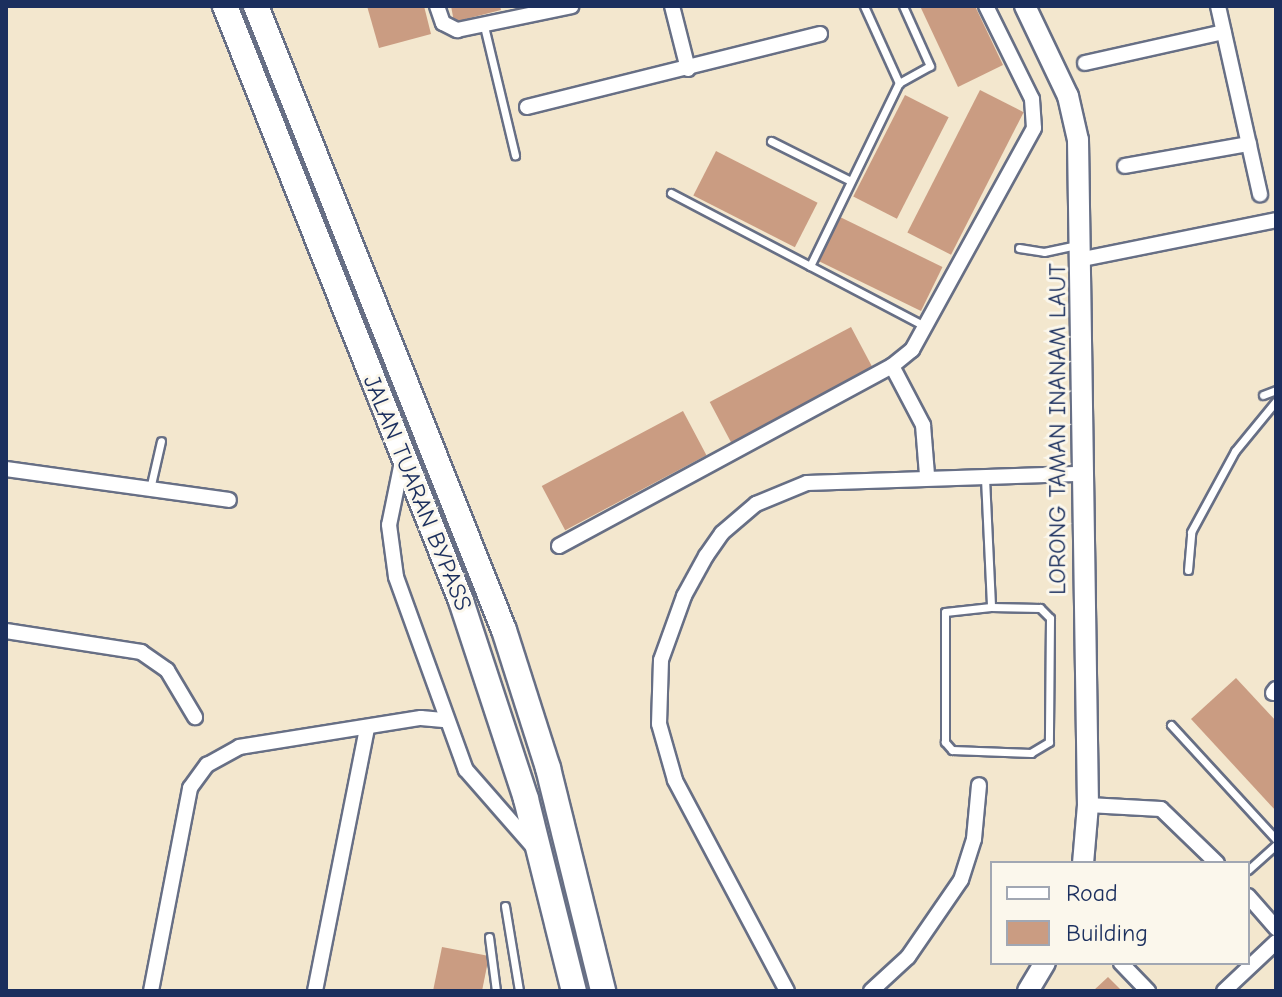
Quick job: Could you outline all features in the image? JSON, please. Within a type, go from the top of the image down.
[{"type":"highway","name":"JALAN TUARAN BYPASS","points":[[225,6],[403,455],[499,711],[542,858],[574,991]]},
{"type":"highway","name":"JALAN TUARAN BYPASS","points":[[256,6],[504,630],[548,768],[603,991]]},
{"type":"main road","name":"LORONG TAMAN INANAM LAUT","points":[[1025,6],[1074,114],[1083,251],[1088,805],[1083,861]]},
{"type":"main road","points":[[1028,991],[1044,965]]},
{"type":"street","points":[[437,6],[449,28],[484,26],[572,6]]},
{"type":"street","points":[[672,6],[688,69]]},
{"type":"street","points":[[559,546],[892,366],[912,350],[1034,128],[1032,99],[986,6]]},
{"type":"street","points":[[1218,6],[1260,194]]},
{"type":"street","points":[[1085,63],[1224,32]]},
{"type":"street","points":[[527,107],[820,34]]},
{"type":"street","points":[[1125,166],[1249,144]]},
{"type":"street","points":[[1083,251],[1276,220]]},
{"type":"street","points":[[892,366],[923,425],[927,475]]},
{"type":"street","points":[[403,455],[389,525],[390,551],[446,720],[473,782],[542,858]]},
{"type":"street","points":[[6,469],[229,500]]},
{"type":"street","points":[[787,991],[665,753],[658,689],[661,660],[684,596],[706,556],[722,533],[756,504],[807,483],[927,475],[1083,474]]},
{"type":"street","points":[[6,631],[141,652],[167,670],[195,717]]},
{"type":"street","points":[[421,718],[440,702]]},
{"type":"street","points":[[151,991],[190,788],[198,773],[239,747],[421,718],[446,720]]},
{"type":"street","points":[[315,991],[367,728]]},
{"type":"street","points":[[871,991],[908,957],[961,880],[974,839],[979,785]]},
{"type":"street","points":[[1088,805],[1161,809],[1215,861]]},
{"type":"street","points":[[1250,898],[1276,928]]},
{"type":"street","points":[[1224,991],[1276,942]]},
{"type":"street","points":[[1123,965],[1148,991]]},
{"type":"lane","points":[[864,6],[899,83]]},
{"type":"lane","points":[[810,266],[899,83],[930,66],[903,6]]},
{"type":"lane","points":[[484,26],[515,155]]},
{"type":"lane","points":[[771,141],[851,181]]},
{"type":"lane","points":[[671,193],[925,327]]},
{"type":"lane","points":[[1019,248],[1044,252],[1083,251]]},
{"type":"lane","points":[[1263,395],[1276,390]]},
{"type":"lane","points":[[1188,570],[1191,532],[1235,451],[1276,401]]},
{"type":"lane","points":[[150,489],[161,441]]},
{"type":"lane","points":[[985,476],[991,607]]},
{"type":"lane","points":[[991,607],[1040,608],[1050,618],[1049,742],[1031,753],[952,750],[945,742],[945,612],[991,607]]},
{"type":"lane","points":[[1171,725],[1276,842],[1250,868]]},
{"type":"lane","points":[[505,906],[519,991]]},
{"type":"lane","points":[[489,937],[496,991]]},
{"type":"building","points":[[367,6],[424,6],[431,34],[379,48]]},
{"type":"building","points":[[451,6],[500,6],[501,10],[454,22]]},
{"type":"building","points":[[920,6],[975,6],[1003,65],[958,87]]},
{"type":"building","points":[[980,90],[1024,112],[951,255],[907,233]]},
{"type":"building","points":[[905,95],[949,117],[897,219],[853,197]]},
{"type":"building","points":[[716,151],[818,203],[795,247],[693,196]]},
{"type":"building","points":[[840,217],[942,267],[921,311],[819,261]]},
{"type":"building","points":[[851,327],[874,370],[733,445],[710,402]]},
{"type":"building","points":[[683,411],[706,455],[565,530],[542,486]]},
{"type":"building","points":[[1236,678],[1276,721],[1276,811],[1191,719]]},
{"type":"building","points":[[442,947],[489,956],[482,991],[433,991]]},
{"type":"building","points":[[1108,977],[1122,991],[1093,991]]}]
